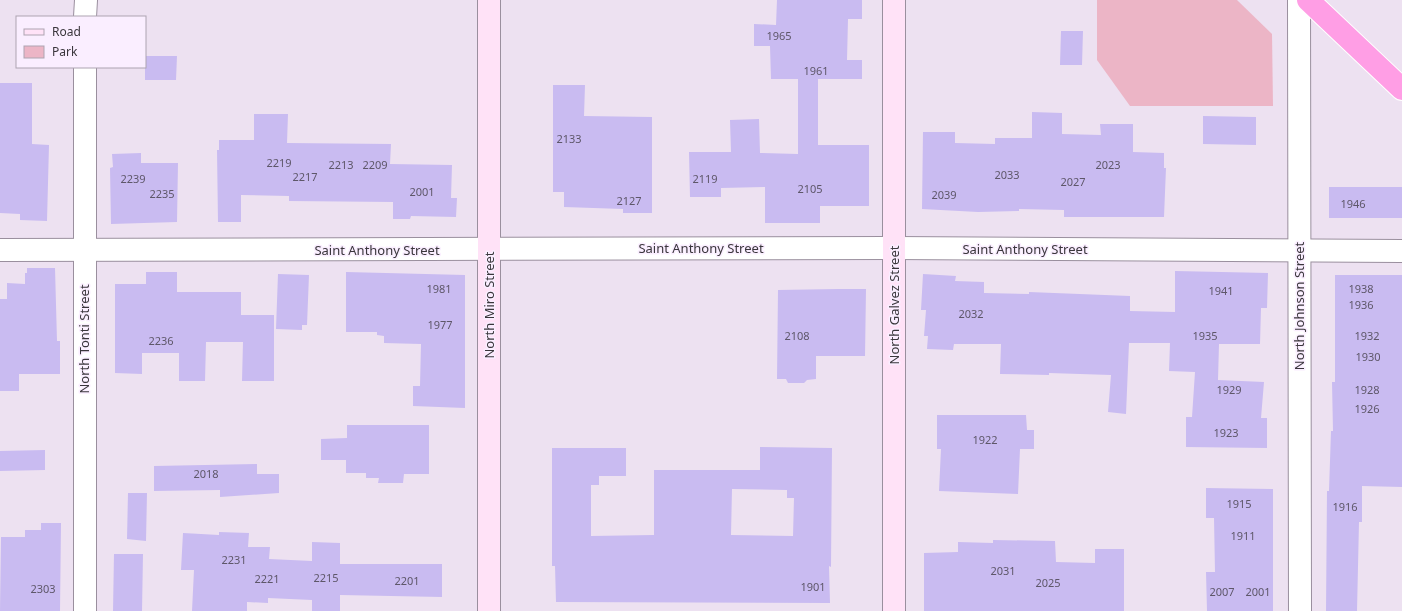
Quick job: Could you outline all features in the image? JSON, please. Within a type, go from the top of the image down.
[{"type":"highway","points":[[1308,0],[1402,89]]},
{"type":"street","points":[[85,16],[86,0]]},
{"type":"street","name":"North Miro Street","points":[[489,0],[489,611]]},
{"type":"street","name":"North Galvez Street","points":[[894,0],[894,611]]},
{"type":"street","name":"North Johnson Street","points":[[1299,0],[1298,251],[1300,611]]},
{"type":"street","name":"North Tonti Street","points":[[85,68],[85,611]]},
{"type":"street","name":"Saint Anthony Street","points":[[0,250],[894,248],[1402,251]]},
{"type":"green space","points":[[1097,0],[1237,0],[1272,34],[1273,106],[1130,106],[1097,60]]},
{"type":"building","points":[[777,0],[862,0],[862,19],[848,19],[847,60],[862,60],[862,79],[818,79],[818,145],[869,145],[869,206],[820,206],[820,223],[765,223],[765,187],[721,188],[721,197],[690,197],[689,152],[731,152],[730,120],[759,119],[760,153],[798,154],[798,79],[771,79],[770,46],[754,46],[754,24],[776,25]]},
{"type":"building","points":[[1061,31],[1083,31],[1082,65],[1060,65]]},
{"type":"building","points":[[146,56],[177,56],[176,80],[145,80]]},
{"type":"building","points":[[0,83],[32,83],[32,144],[49,145],[47,221],[20,220],[20,214],[0,213]]},
{"type":"building","points":[[553,85],[585,85],[584,116],[652,117],[652,213],[623,213],[623,209],[564,207],[564,192],[553,192]]},
{"type":"building","points":[[1032,112],[1062,113],[1062,134],[1101,135],[1100,124],[1133,124],[1133,152],[1164,153],[1164,168],[1166,168],[1164,217],[1064,217],[1064,210],[1019,209],[1019,211],[978,212],[922,209],[923,132],[955,132],[955,143],[995,144],[995,138],[1032,138]]},
{"type":"building","points":[[254,114],[288,114],[287,143],[391,144],[390,164],[452,165],[451,198],[457,198],[456,217],[411,216],[410,219],[393,219],[393,202],[289,201],[289,196],[241,195],[241,222],[218,222],[217,150],[219,150],[219,140],[254,140]]},
{"type":"building","points":[[1203,116],[1256,117],[1256,145],[1203,144]]},
{"type":"building","points":[[141,153],[141,163],[178,163],[177,222],[111,224],[110,168],[113,167],[112,154]]},
{"type":"building","points":[[1329,187],[1402,187],[1402,218],[1329,218]]},
{"type":"building","points":[[27,268],[55,268],[57,341],[60,341],[60,374],[19,374],[19,391],[0,391],[0,299],[7,299],[7,283],[25,284],[25,273],[27,273]]},
{"type":"building","points":[[1175,271],[1268,273],[1267,308],[1261,308],[1260,344],[1219,344],[1218,380],[1264,382],[1261,418],[1267,418],[1267,448],[1186,447],[1186,417],[1192,417],[1195,372],[1169,371],[1170,343],[1129,343],[1126,414],[1108,412],[1111,375],[1049,373],[1049,375],[1000,374],[1001,344],[954,344],[953,350],[927,349],[928,336],[924,336],[926,310],[921,310],[923,274],[956,276],[955,281],[984,282],[984,293],[1029,294],[1029,292],[1130,296],[1130,311],[1175,312]]},
{"type":"building","points":[[146,272],[177,272],[177,292],[241,292],[241,315],[274,315],[274,381],[242,381],[243,342],[206,342],[205,381],[179,381],[179,353],[142,353],[142,374],[115,373],[115,284],[146,284]]},
{"type":"building","points":[[346,272],[465,275],[465,408],[413,406],[413,386],[420,386],[421,344],[384,343],[384,336],[377,335],[377,332],[346,332]]},
{"type":"building","points":[[278,274],[309,275],[307,325],[302,325],[302,330],[276,329]]},
{"type":"building","points":[[1335,275],[1402,275],[1402,487],[1362,486],[1362,522],[1359,522],[1357,611],[1326,611],[1327,491],[1329,491],[1331,431],[1333,431],[1332,382],[1335,382]]},
{"type":"building","points":[[866,289],[865,356],[816,356],[816,379],[807,380],[804,383],[788,383],[786,379],[777,379],[778,290]]},
{"type":"building","points":[[937,415],[1026,415],[1027,430],[1034,430],[1034,449],[1020,449],[1018,494],[939,491],[941,449],[937,449]]},
{"type":"building","points":[[347,425],[429,425],[429,474],[404,474],[403,483],[378,483],[379,478],[366,478],[366,473],[346,473],[346,460],[321,460],[321,439],[347,438]]},
{"type":"building","points":[[760,447],[832,448],[831,567],[829,566],[830,603],[556,602],[555,566],[552,566],[552,448],[626,448],[626,476],[599,476],[599,485],[591,485],[591,536],[654,535],[654,470],[760,470]],"holes":[[[732,489],[787,490],[787,498],[794,498],[793,536],[731,535]]]},
{"type":"building","points":[[45,450],[45,470],[0,471],[0,451]]},
{"type":"building","points":[[257,464],[257,474],[279,474],[279,493],[220,497],[220,490],[154,491],[154,466]]},
{"type":"building","points":[[1206,488],[1273,489],[1273,611],[1207,611],[1206,572],[1215,572],[1214,518],[1206,518]]},
{"type":"building","points":[[128,493],[147,493],[146,541],[127,539]]},
{"type":"building","points":[[41,523],[61,523],[60,611],[0,611],[1,537],[25,537],[25,530],[41,530]]},
{"type":"building","points":[[219,532],[249,533],[248,547],[270,547],[269,559],[312,561],[312,542],[340,543],[340,564],[442,564],[442,597],[340,595],[340,611],[312,611],[312,600],[268,598],[268,603],[247,602],[247,611],[192,611],[194,570],[181,570],[183,533],[219,535]]},
{"type":"building","points":[[993,540],[1055,541],[1056,562],[1095,563],[1095,549],[1124,549],[1124,611],[924,611],[924,553],[958,552],[958,542],[993,543]]},
{"type":"building","points":[[114,554],[143,554],[142,611],[113,611]]}]
